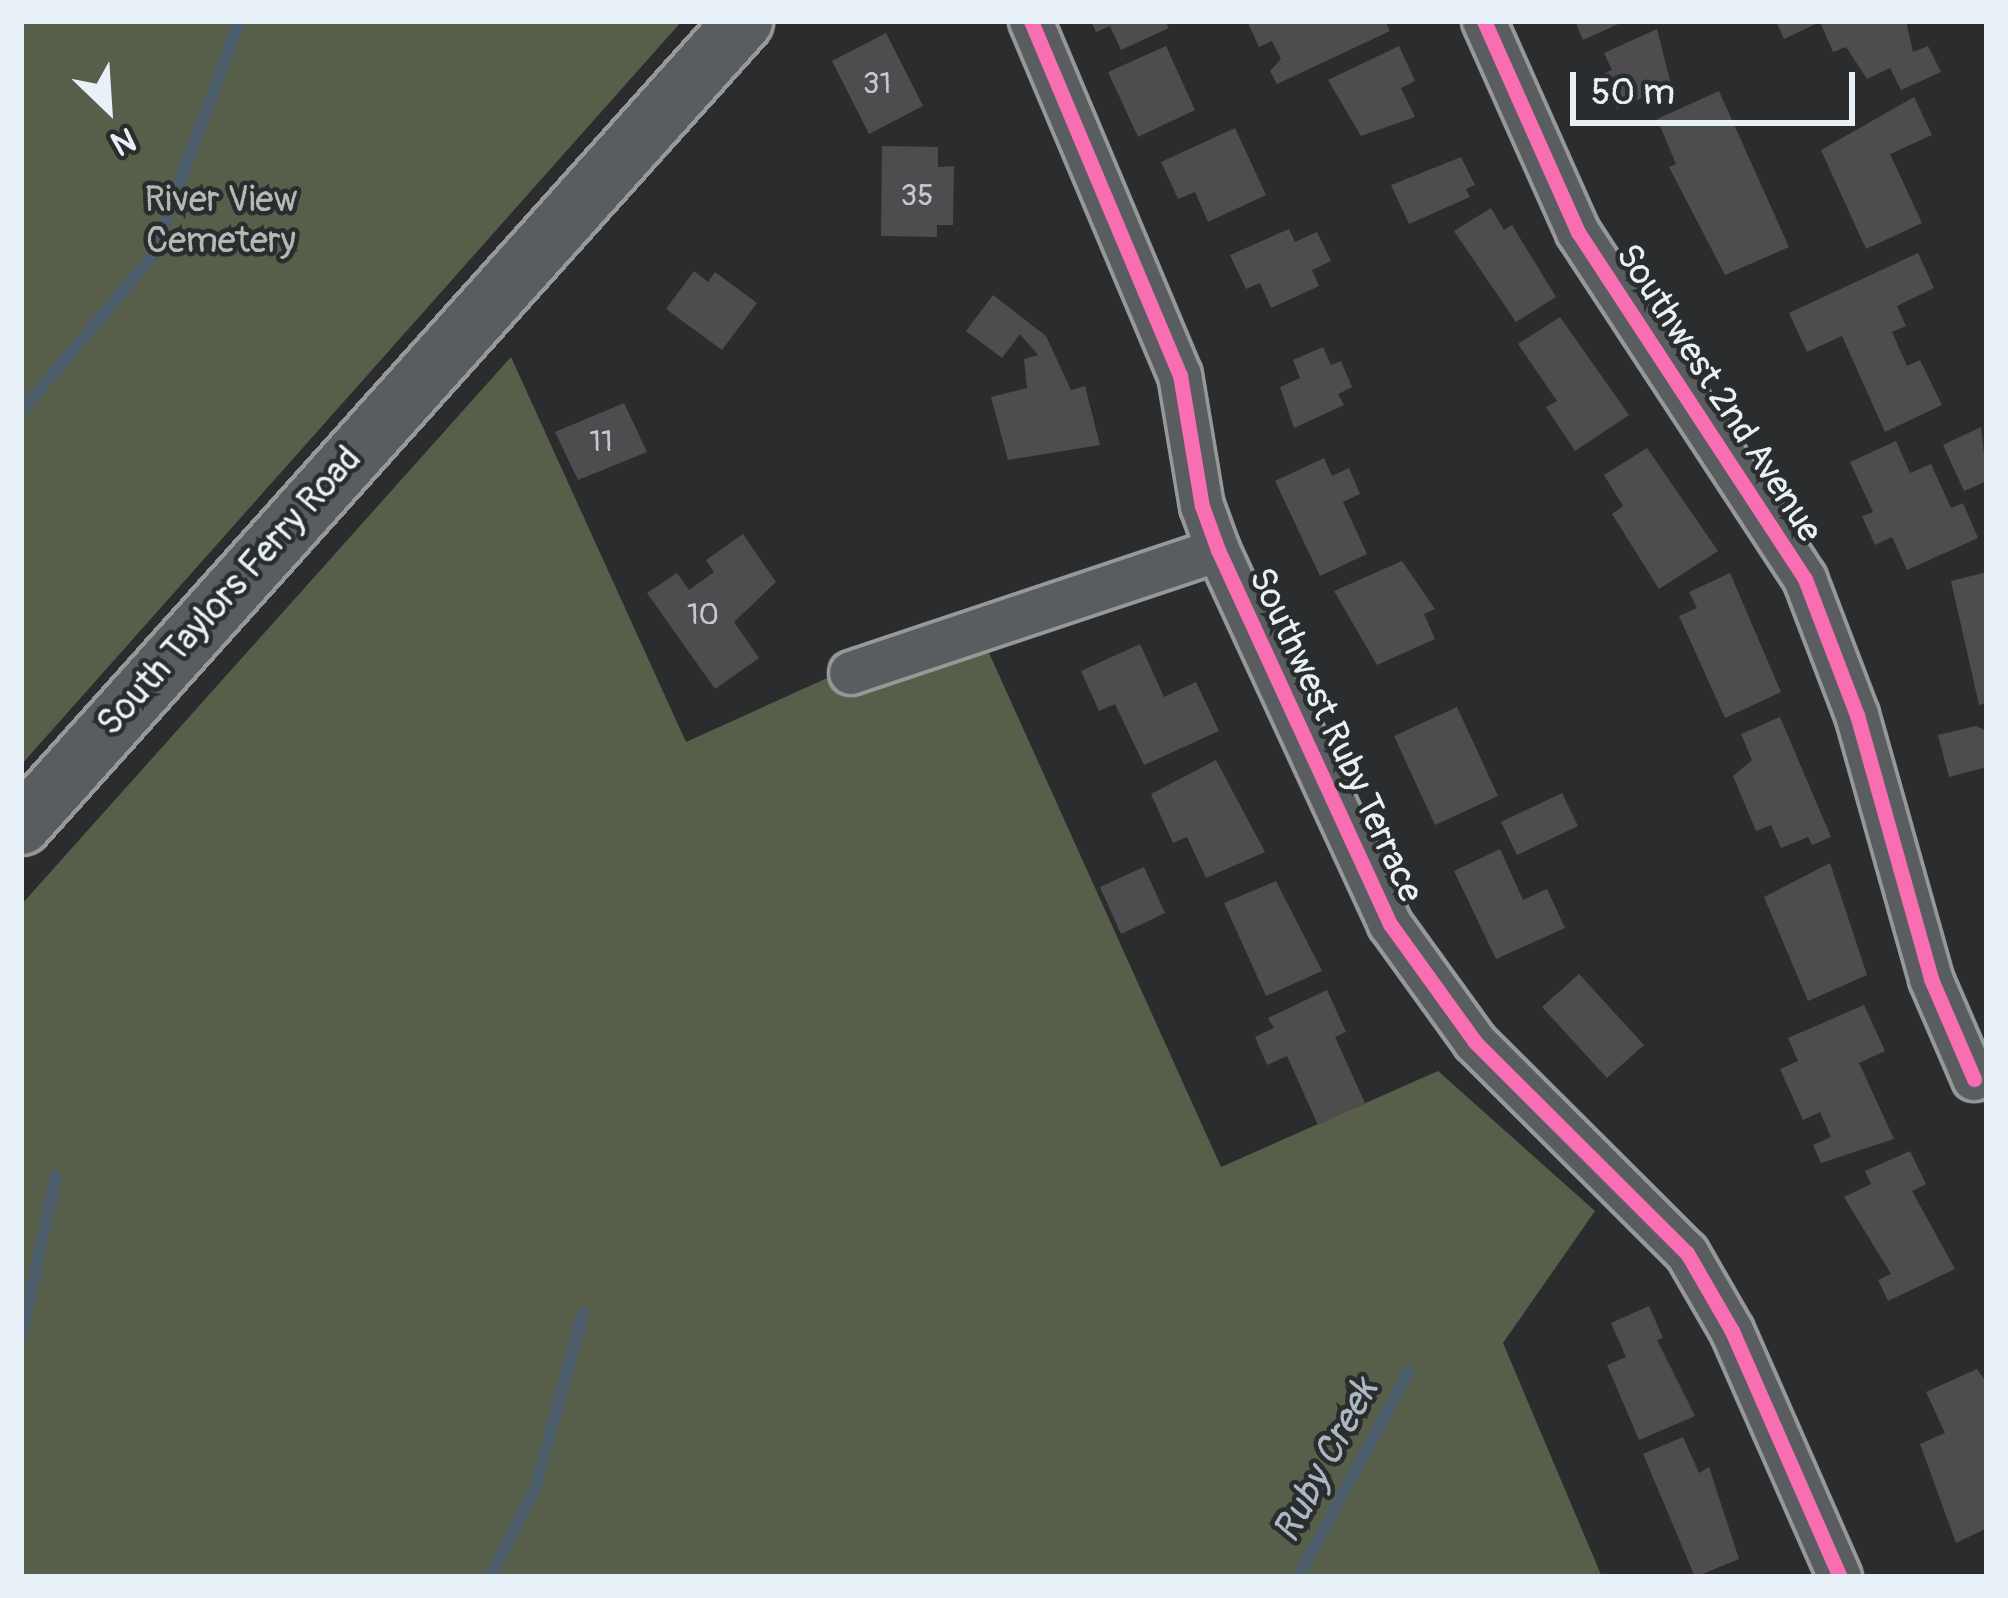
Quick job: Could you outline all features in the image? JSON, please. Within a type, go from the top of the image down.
[{"type":"main road","name":"South Taylors Ferry Road","points":[[21,825],[742,21]]},
{"type":"street","name":"Southwest Ruby Terrace","points":[[1031,21],[1180,375],[1199,453],[1202,506],[1218,550],[1413,966],[1474,1042],[1687,1253],[1732,1331],[1840,1577]]},
{"type":"street","name":"Southwest 2nd Avenue","points":[[1484,21],[1578,232],[1805,579],[1857,715],[1931,979],[1983,1087]]},
{"type":"street","points":[[851,674],[1218,550]]},
{"type":"green space","name":"River View Cemetery","points":[[21,21],[682,21],[21,765]]},
{"type":"green space","points":[[511,357],[686,742],[971,613],[1221,1167],[1438,1071],[1595,1211],[1503,1343],[1602,1577],[21,1577],[21,905]]},
{"type":"building","points":[[1091,21],[1165,21],[1169,28],[1121,50],[1110,26],[1096,32]]},
{"type":"building","points":[[1247,21],[1385,21],[1390,31],[1277,84],[1270,71],[1281,59],[1272,41],[1259,47]]},
{"type":"building","points":[[1575,21],[1625,21],[1583,40]]},
{"type":"building","points":[[1776,21],[1906,21],[1913,52],[1928,46],[1941,72],[1901,90],[1890,68],[1867,79],[1846,47],[1833,52],[1820,22],[1784,39]]},
{"type":"building","points":[[1657,29],[1671,85],[1617,109],[1601,75],[1612,70],[1604,53]]},
{"type":"building","points":[[886,33],[923,106],[869,134],[832,61]]},
{"type":"building","points":[[1166,46],[1195,110],[1138,137],[1108,72]]},
{"type":"building","points":[[1399,46],[1415,81],[1401,88],[1415,117],[1361,136],[1328,80]]},
{"type":"building","points":[[1719,91],[1789,247],[1725,275],[1669,167],[1676,164],[1657,119]]},
{"type":"building","points":[[1914,97],[1932,135],[1890,154],[1922,223],[1866,249],[1821,150]]},
{"type":"building","points":[[1235,128],[1266,195],[1208,222],[1195,192],[1178,199],[1161,162]]},
{"type":"building","points":[[882,146],[938,147],[938,167],[954,166],[953,225],[937,225],[937,237],[881,236]]},
{"type":"building","points":[[1461,157],[1475,185],[1466,189],[1470,197],[1409,224],[1391,185]]},
{"type":"building","points":[[1491,208],[1504,230],[1512,225],[1556,297],[1516,322],[1454,231]]},
{"type":"building","points":[[1289,229],[1295,242],[1317,232],[1331,261],[1312,270],[1319,286],[1271,308],[1260,283],[1246,289],[1230,255]]},
{"type":"building","points":[[1918,253],[1934,288],[1897,306],[1906,326],[1892,332],[1907,366],[1920,360],[1942,405],[1885,432],[1842,336],[1807,352],[1789,313]]},
{"type":"building","points":[[694,271],[708,282],[715,272],[757,303],[722,350],[666,309]]},
{"type":"building","points":[[993,295],[1046,336],[1071,390],[1085,386],[1100,445],[1008,460],[991,397],[1027,388],[1024,359],[1038,355],[1020,334],[1002,358],[966,331]]},
{"type":"building","points":[[1560,317],[1629,415],[1575,451],[1546,407],[1557,401],[1518,344]]},
{"type":"building","points":[[1323,347],[1331,365],[1341,361],[1352,387],[1338,394],[1344,405],[1294,428],[1280,387],[1300,378],[1293,360]]},
{"type":"building","points":[[624,403],[647,452],[578,480],[555,432]]},
{"type":"building","points":[[1981,427],[1987,481],[1964,491],[1943,445]]},
{"type":"building","points":[[1896,441],[1910,473],[1931,464],[1951,508],[1963,503],[1978,538],[1907,570],[1892,537],[1875,545],[1862,516],[1873,512],[1850,462]]},
{"type":"building","points":[[1647,448],[1718,551],[1659,589],[1612,514],[1623,506],[1604,475]]},
{"type":"building","points":[[1324,458],[1332,476],[1349,468],[1360,494],[1343,502],[1367,554],[1320,576],[1275,481]]},
{"type":"building","points":[[743,534],[776,582],[734,622],[759,658],[715,689],[647,593],[677,573],[689,590],[714,572],[706,560]]},
{"type":"building","points":[[1402,561],[1435,609],[1424,614],[1435,639],[1377,665],[1334,591]]},
{"type":"building","points":[[1987,572],[1987,703],[1979,705],[1951,581]]},
{"type":"building","points":[[1730,573],[1781,692],[1725,718],[1679,616],[1697,608],[1689,592]]},
{"type":"building","points":[[1140,644],[1164,697],[1196,682],[1219,731],[1144,765],[1115,704],[1099,711],[1081,671]]},
{"type":"building","points":[[1457,707],[1498,796],[1435,825],[1394,736]]},
{"type":"building","points":[[1780,717],[1831,837],[1812,845],[1808,837],[1781,848],[1771,825],[1756,831],[1733,776],[1752,760],[1741,734]]},
{"type":"building","points":[[1976,726],[1987,731],[1987,767],[1949,777],[1938,735]]},
{"type":"building","points":[[1216,760],[1265,852],[1206,878],[1187,837],[1173,843],[1151,794]]},
{"type":"building","points":[[1562,793],[1578,826],[1517,855],[1501,822]]},
{"type":"building","points":[[1500,849],[1523,900],[1547,889],[1565,928],[1496,959],[1454,871]]},
{"type":"building","points":[[1830,863],[1867,975],[1808,1001],[1764,897]]},
{"type":"building","points":[[1144,867],[1165,913],[1121,934],[1100,887]]},
{"type":"building","points":[[1276,881],[1322,971],[1266,996],[1224,903]]},
{"type":"building","points":[[1579,974],[1644,1045],[1607,1078],[1542,1007]]},
{"type":"building","points":[[1327,990],[1346,1032],[1335,1037],[1365,1103],[1318,1125],[1287,1056],[1267,1065],[1255,1037],[1274,1028],[1268,1018]]},
{"type":"building","points":[[1864,1005],[1885,1051],[1859,1063],[1894,1139],[1821,1163],[1813,1145],[1831,1137],[1820,1112],[1803,1120],[1780,1069],[1798,1061],[1788,1038]]},
{"type":"building","points":[[1910,1151],[1926,1184],[1912,1191],[1955,1269],[1888,1301],[1878,1280],[1891,1274],[1844,1197],[1871,1184],[1865,1171]]},
{"type":"building","points":[[1649,1306],[1663,1338],[1657,1340],[1695,1416],[1639,1440],[1607,1365],[1626,1357],[1611,1323]]},
{"type":"building","points":[[1977,1369],[1987,1383],[1987,1528],[1956,1543],[1920,1444],[1945,1433],[1926,1392]]},
{"type":"building","points":[[1683,1437],[1699,1473],[1709,1467],[1739,1559],[1695,1577],[1643,1454]]},
{"type":"waterway","points":[[21,412],[153,255],[239,21]]},
{"type":"waterway","points":[[21,1337],[56,1177]]},
{"type":"waterway","points":[[490,1577],[535,1489],[583,1313]]},
{"type":"waterway","name":"Ruby Creek","points":[[1298,1577],[1408,1373]]},
{"type":"cycle path","points":[[1031,21],[1180,375],[1202,506],[1218,550],[1390,924],[1475,1042],[1687,1253],[1732,1331],[1840,1577]]},
{"type":"cycle path","points":[[1484,21],[1578,232],[1805,579],[1857,715],[1931,979],[1974,1079]]}]
